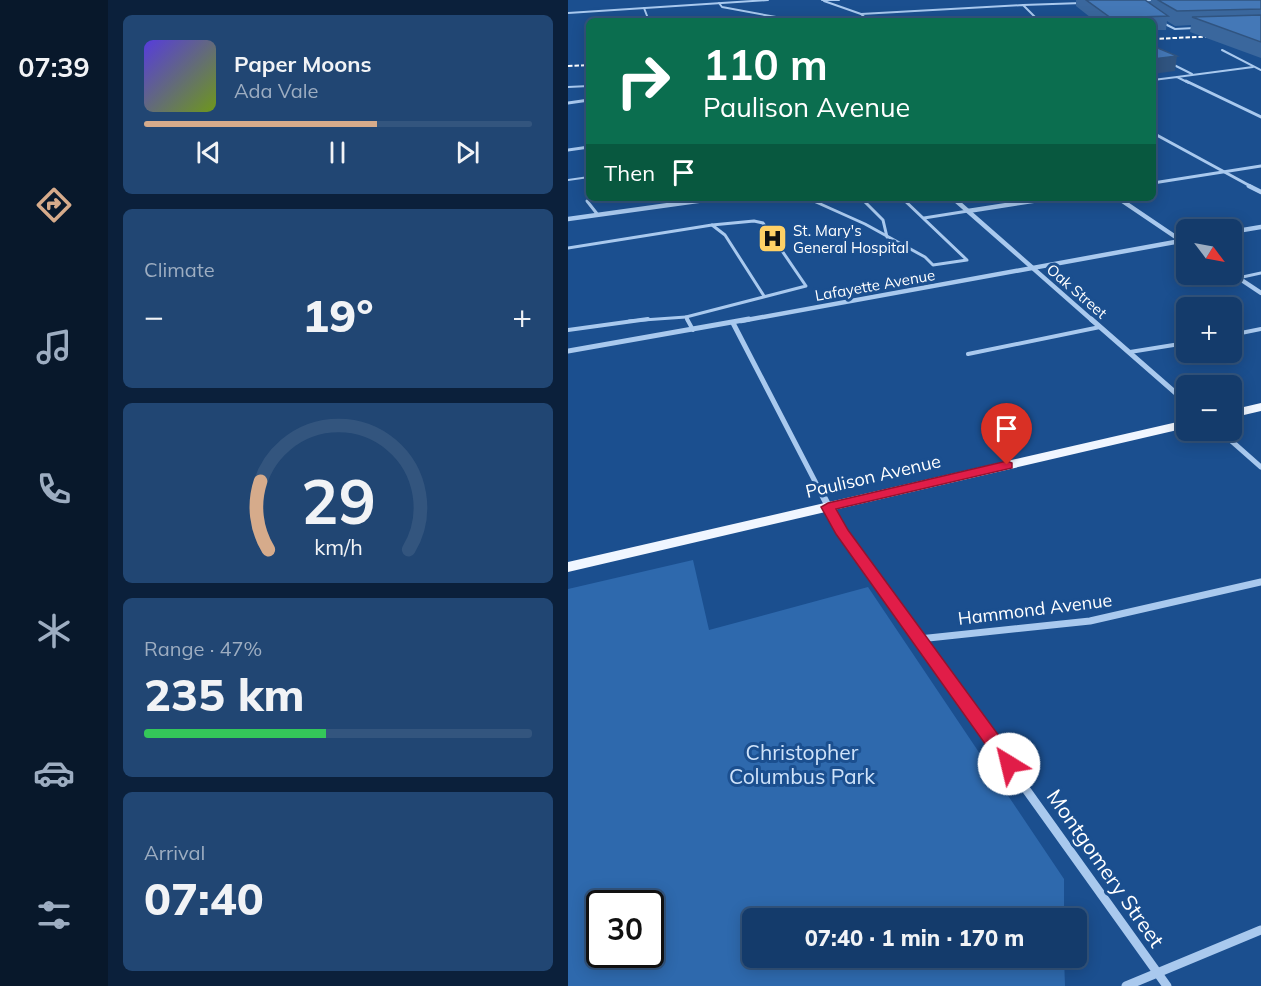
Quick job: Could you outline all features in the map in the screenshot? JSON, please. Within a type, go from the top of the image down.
[{"type":"main road","points":[[1242,411],[1261,407]]},
{"type":"main road","name":"Paulison Avenue","points":[[568,567],[1176,426]]},
{"type":"street","points":[[823,0],[839,0]]},
{"type":"street","points":[[1130,1],[1153,0]]},
{"type":"street","points":[[1156,80],[1177,77],[1261,117]]},
{"type":"street","points":[[568,103],[586,100]]},
{"type":"street","points":[[1156,135],[1261,192]]},
{"type":"street","points":[[568,150],[586,147]]},
{"type":"street","points":[[1156,183],[1261,166]]},
{"type":"street","points":[[568,219],[696,201]]},
{"type":"street","name":"Oak Street","points":[[956,201],[1176,393]]},
{"type":"street","points":[[968,211],[1033,201]]},
{"type":"street","points":[[1123,201],[1176,236]]},
{"type":"street","points":[[1242,230],[1261,227]]},
{"type":"street","name":"Lafayette Avenue","points":[[568,351],[1176,242]]},
{"type":"street","points":[[1242,281],[1261,293]]},
{"type":"street","name":"Montgomery Street","points":[[733,322],[841,531],[1167,986]]},
{"type":"street","points":[[1231,441],[1261,467]]},
{"type":"street","name":"Hammond Avenue","points":[[919,639],[1090,621],[1261,582]]},
{"type":"street","points":[[1126,986],[1261,930]]},
{"type":"lane","points":[[568,13],[768,0]]},
{"type":"lane","points":[[823,0],[861,14],[866,18]]},
{"type":"lane","points":[[719,3],[722,8],[776,17]]},
{"type":"lane","points":[[861,14],[1082,3]]},
{"type":"lane","points":[[1141,6],[1155,4]]},
{"type":"lane","points":[[1023,5],[1036,18]]},
{"type":"lane","points":[[644,8],[648,18]]},
{"type":"lane","points":[[1159,21],[1175,29],[1204,28]]},
{"type":"lane","points":[[1222,50],[1261,70]]},
{"type":"lane","points":[[1169,62],[1194,75]]},
{"type":"lane","points":[[1177,77],[1253,67]]},
{"type":"lane","points":[[568,87],[586,86]]},
{"type":"lane","points":[[568,180],[586,177]]},
{"type":"lane","points":[[587,201],[598,214]]},
{"type":"lane","points":[[816,201],[925,257],[933,265],[947,265],[967,260],[905,201]]},
{"type":"lane","points":[[864,201],[884,222],[888,229],[887,237]]},
{"type":"lane","points":[[924,218],[968,211]]},
{"type":"lane","points":[[568,248],[712,225],[754,221],[763,223],[806,286],[686,317],[634,320],[568,330]]},
{"type":"lane","points":[[712,225],[725,235],[764,296]]},
{"type":"lane","points":[[1242,277],[1261,273]]},
{"type":"lane","points":[[1251,287],[1261,285]]},
{"type":"lane","points":[[686,317],[693,330]]},
{"type":"lane","points":[[968,354],[1100,327]]},
{"type":"lane","points":[[1242,333],[1261,329]]},
{"type":"lane","points":[[1130,352],[1176,345]]},
{"type":"green space","name":"Christopher Columbus Park","points":[[693,560],[709,630],[868,587],[1064,879],[1064,908],[742,908],[742,968],[1064,968],[1065,986],[568,986],[568,589]]},
{"type":"building","points":[[1086,0],[1145,0],[1168,16],[1111,18]]},
{"type":"building","points":[[1158,0],[1261,0],[1261,9],[1177,11]]},
{"type":"building","points":[[1261,15],[1261,42],[1192,17]]},
{"type":"building","points":[[1156,47],[1177,56],[1156,59]]},
{"type":"railway","points":[[1156,39],[1219,36]]},
{"type":"railway","points":[[568,66],[586,65]]},
{"type":"place","name":"St. Mary's General Hospital","points":[[772,239]]},
{"type":"route","points":[[1007,465],[828,507],[841,531],[1009,764]]}]
